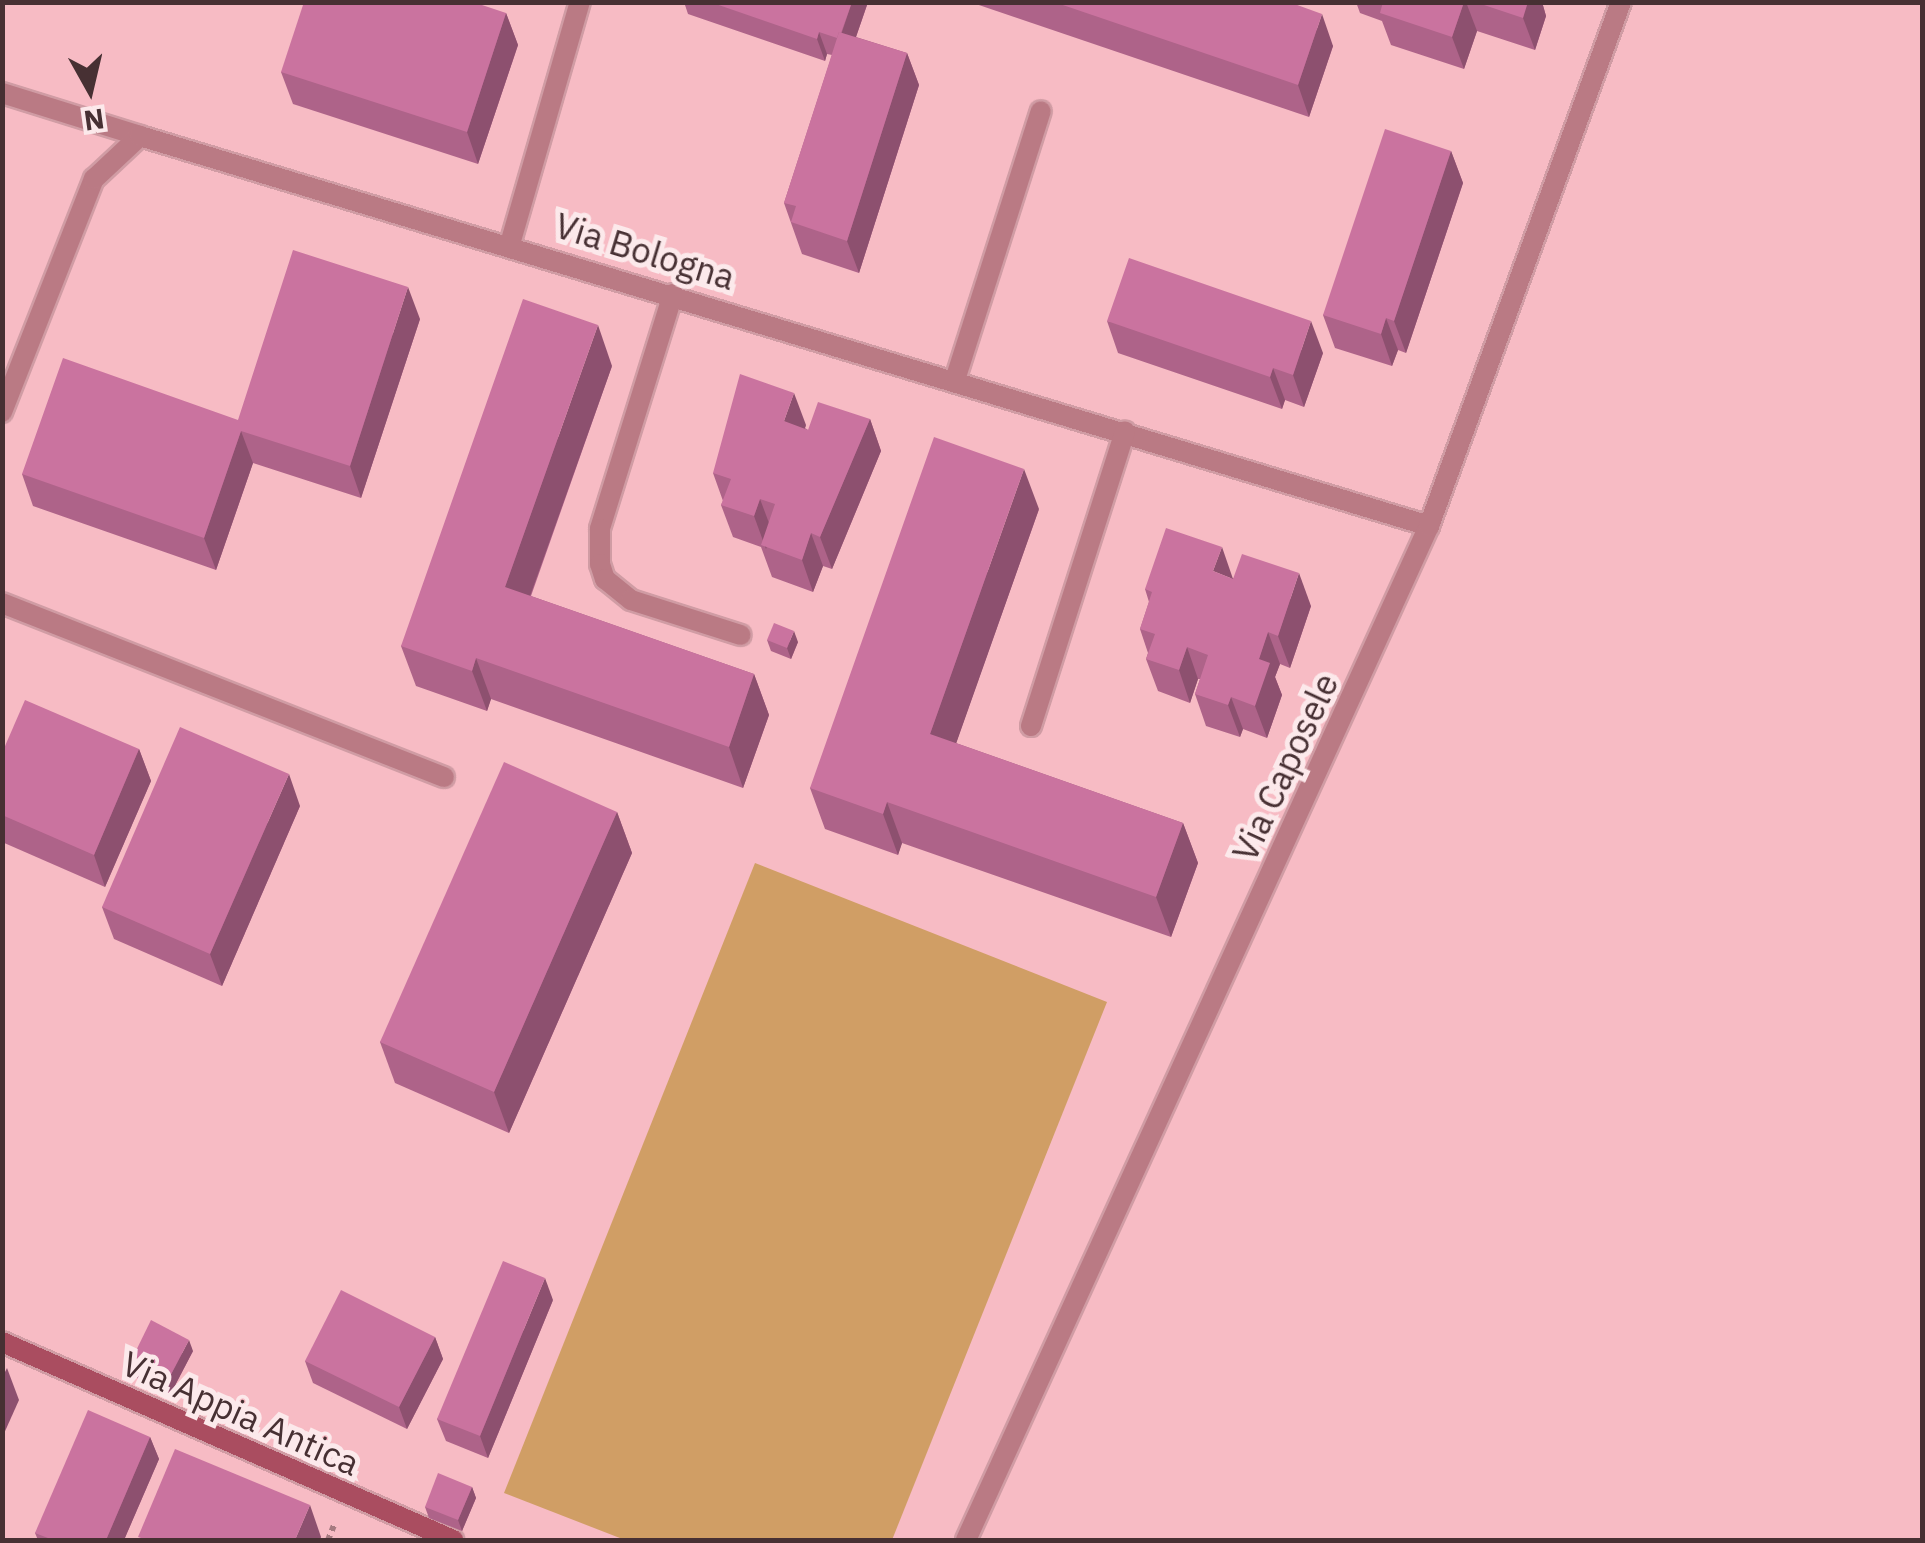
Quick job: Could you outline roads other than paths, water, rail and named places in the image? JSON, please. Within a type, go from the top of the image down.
[{"type":"street","points":[[510,244],[580,2]]},
{"type":"street","name":"Via Caposele","points":[[966,1540],[1429,526],[1621,2]]},
{"type":"street","name":"Via Bologna","points":[[2,92],[1429,526]]},
{"type":"street","points":[[956,380],[1041,111]]},
{"type":"street","points":[[2,412],[94,179],[140,136]]},
{"type":"street","points":[[673,294],[600,529],[600,564],[605,579],[632,600],[742,636]]},
{"type":"street","points":[[1030,726],[1124,432]]},
{"type":"street","points":[[2,604],[444,777]]},
{"type":"street","name":"Via Appia Antica","points":[[2,1342],[454,1540]]}]
